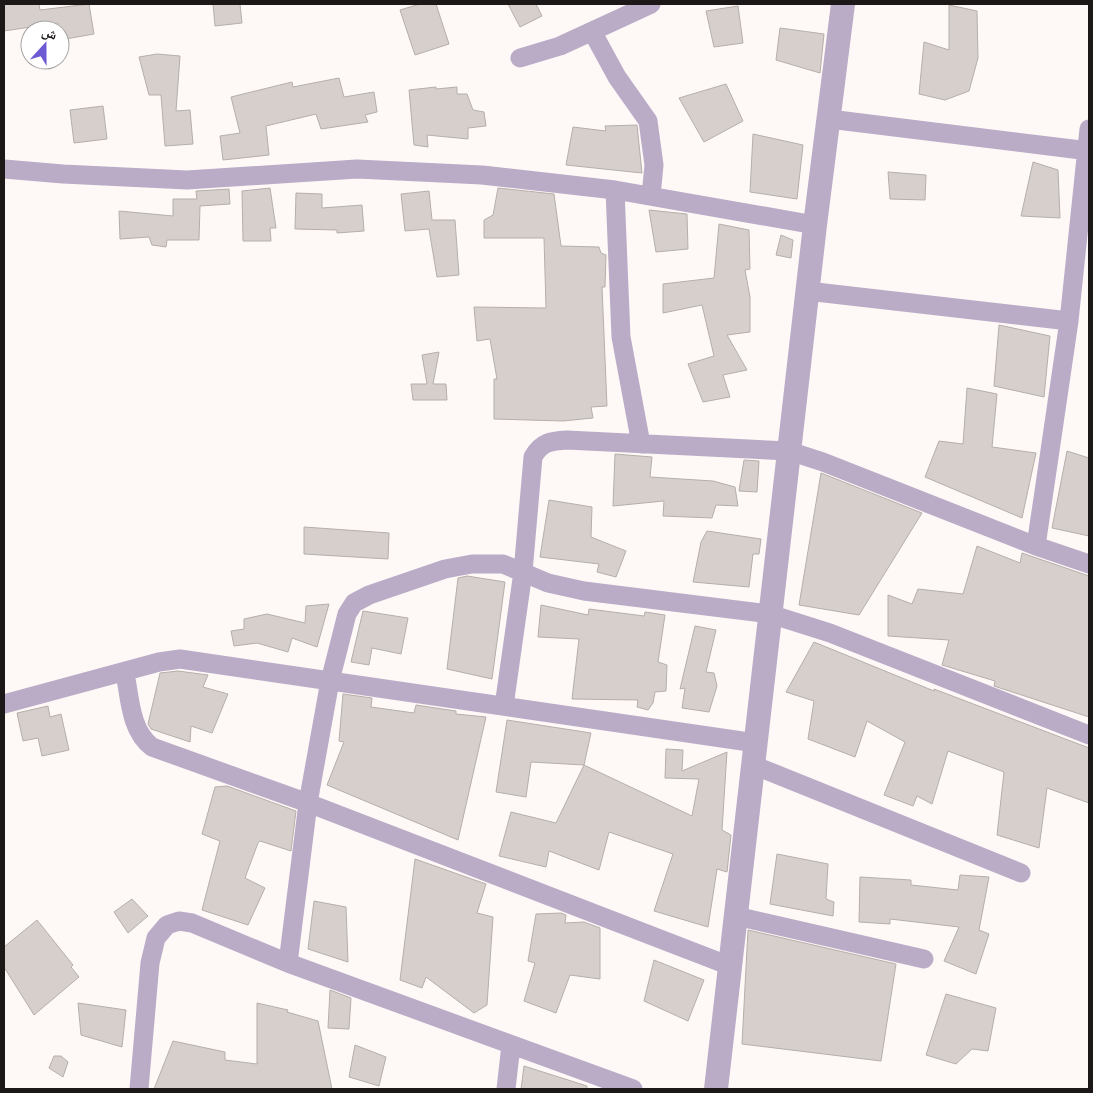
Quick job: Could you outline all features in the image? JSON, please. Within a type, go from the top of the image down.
[{"type":"street","points":[[520,58],[560,46],[593,33],[651,4]]},
{"type":"street","points":[[716,1089],[815,225],[843,4]]},
{"type":"street","points":[[593,33],[617,77],[648,121],[654,165],[651,196]]},
{"type":"street","points":[[829,119],[1088,151]]},
{"type":"street","points":[[1036,546],[1069,321],[1089,129]]},
{"type":"street","points":[[4,169],[187,180],[357,169],[482,176],[615,190],[815,225]]},
{"type":"street","points":[[615,190],[621,337],[641,444]]},
{"type":"street","points":[[808,291],[1069,321]]},
{"type":"street","points":[[504,706],[522,572],[534,457],[539,447],[549,441],[567,440],[789,451],[823,462],[1036,546],[1089,564]]},
{"type":"street","points":[[288,963],[308,803],[330,681],[347,614],[354,603],[369,595],[445,569],[472,564],[503,564],[548,583],[584,591],[770,614],[830,633],[1089,735]]},
{"type":"street","points":[[4,704],[125,673],[159,662],[180,660],[504,706],[754,754],[1020,872]]},
{"type":"street","points":[[125,673],[136,726],[142,739],[152,747],[308,803],[730,966]]},
{"type":"street","points":[[736,916],[924,959]]},
{"type":"street","points":[[138,1089],[150,963],[156,938],[166,925],[179,921],[192,923],[288,963],[634,1089]]},
{"type":"street","points":[[506,1089],[511,1045]]},
{"type":"building","points":[[4,4],[39,4],[40,10],[89,4],[94,34],[70,38],[70,20],[20,20],[20,29],[4,31]]},
{"type":"building","points":[[213,4],[240,4],[242,23],[215,26]]},
{"type":"building","points":[[420,4],[436,4],[449,44],[415,55],[400,10]]},
{"type":"building","points":[[508,4],[536,4],[542,16],[520,27]]},
{"type":"building","points":[[949,5],[977,11],[978,58],[969,91],[945,100],[919,94],[924,42],[949,50]]},
{"type":"building","points":[[738,6],[743,43],[714,47],[706,11]]},
{"type":"building","points":[[780,28],[824,34],[820,73],[776,60]]},
{"type":"building","points":[[157,54],[180,56],[176,111],[190,110],[193,144],[165,146],[161,95],[149,95],[139,57]]},
{"type":"building","points":[[339,78],[344,97],[374,92],[377,112],[365,115],[368,122],[321,129],[316,114],[266,126],[269,155],[223,160],[220,136],[240,133],[231,97],[292,82],[293,87]]},
{"type":"building","points":[[726,84],[743,121],[704,142],[679,98]]},
{"type":"building","points":[[436,87],[436,89],[457,87],[457,94],[467,94],[473,110],[484,112],[486,126],[468,128],[468,139],[427,135],[428,147],[414,145],[409,90]]},
{"type":"building","points":[[103,106],[107,139],[74,143],[70,110]]},
{"type":"building","points":[[637,125],[642,173],[566,165],[573,127],[606,131],[605,126]]},
{"type":"building","points":[[753,134],[803,145],[797,199],[750,192]]},
{"type":"building","points":[[1033,162],[1058,170],[1060,218],[1021,216]]},
{"type":"building","points":[[888,172],[926,175],[925,200],[890,199]]},
{"type":"building","points":[[270,188],[276,228],[270,228],[271,241],[243,241],[242,191]]},
{"type":"building","points":[[498,188],[554,194],[561,246],[599,247],[601,253],[606,255],[605,287],[602,287],[607,406],[591,407],[593,418],[563,421],[494,419],[494,379],[497,379],[490,339],[477,341],[474,307],[546,308],[544,238],[484,238],[484,220],[493,215]]},
{"type":"building","points":[[229,189],[230,204],[200,206],[199,240],[167,240],[166,247],[152,245],[149,237],[120,239],[119,211],[173,216],[173,199],[197,199],[196,191]]},
{"type":"building","points":[[429,191],[432,220],[455,220],[459,275],[437,277],[429,229],[405,231],[401,194]]},
{"type":"building","points":[[296,193],[322,194],[322,208],[362,205],[364,231],[337,233],[337,230],[295,229]]},
{"type":"building","points":[[649,210],[687,214],[688,249],[656,252]]},
{"type":"building","points":[[719,224],[749,230],[750,269],[745,270],[750,297],[750,332],[727,335],[747,370],[723,375],[730,397],[703,402],[688,364],[714,356],[702,305],[663,313],[663,284],[714,278]]},
{"type":"building","points":[[781,235],[793,240],[791,258],[776,255]]},
{"type":"building","points":[[999,325],[1050,336],[1044,397],[994,386]]},
{"type":"building","points":[[439,352],[433,384],[446,384],[447,400],[413,400],[411,384],[427,384],[422,355]]},
{"type":"building","points":[[967,388],[997,394],[992,447],[1036,453],[1022,518],[925,477],[939,441],[963,444]]},
{"type":"building","points":[[1067,451],[1089,458],[1089,536],[1052,528]]},
{"type":"building","points":[[615,454],[652,457],[650,477],[713,481],[735,487],[738,506],[716,505],[712,518],[663,516],[664,501],[613,506]]},
{"type":"building","points":[[744,460],[759,461],[757,492],[739,491]]},
{"type":"building","points":[[821,473],[922,513],[859,615],[799,605]]},
{"type":"building","points":[[549,500],[592,507],[591,537],[626,551],[616,577],[597,572],[599,564],[540,557]]},
{"type":"building","points":[[304,527],[389,533],[388,559],[304,554]]},
{"type":"building","points":[[707,531],[761,539],[759,554],[753,554],[749,587],[693,582],[701,542]]},
{"type":"building","points":[[977,546],[1020,563],[1022,553],[1089,576],[1089,717],[994,686],[995,681],[942,665],[949,640],[888,636],[888,595],[912,604],[918,589],[963,594]]},
{"type":"building","points":[[467,576],[505,582],[492,679],[447,669],[458,578]]},
{"type":"building","points":[[329,604],[317,647],[292,638],[288,652],[257,643],[234,646],[231,631],[244,629],[244,619],[267,614],[305,623],[306,606]]},
{"type":"building","points":[[541,605],[588,615],[589,609],[644,616],[645,612],[665,615],[658,662],[667,665],[666,691],[655,692],[653,703],[648,710],[637,707],[638,700],[572,699],[579,639],[538,637]]},
{"type":"building","points":[[363,611],[408,618],[401,654],[372,648],[369,665],[351,662]]},
{"type":"building","points":[[695,626],[716,630],[706,672],[714,673],[717,686],[709,712],[682,708],[685,688],[680,689]]},
{"type":"building","points":[[814,642],[934,691],[934,689],[1089,748],[1089,803],[1047,788],[1039,848],[997,835],[1004,772],[948,751],[932,804],[917,796],[913,806],[884,795],[905,742],[867,721],[855,757],[808,739],[814,701],[786,692]]},
{"type":"building","points":[[178,671],[208,675],[203,687],[228,694],[212,733],[191,726],[190,742],[151,729],[148,724],[160,673]]},
{"type":"building","points":[[343,694],[372,698],[371,707],[414,713],[416,705],[456,711],[456,714],[486,717],[458,840],[327,785],[344,742],[339,741]]},
{"type":"building","points":[[48,706],[50,717],[61,714],[69,750],[42,756],[38,738],[23,741],[17,713]]},
{"type":"building","points":[[507,720],[591,733],[584,765],[531,762],[526,797],[496,792]]},
{"type":"building","points":[[666,749],[683,750],[682,771],[727,752],[722,830],[731,835],[727,872],[717,869],[708,927],[654,911],[673,854],[609,832],[599,870],[549,851],[546,867],[499,856],[511,812],[556,823],[584,765],[692,816],[699,779],[665,778]]},
{"type":"building","points":[[227,786],[296,811],[291,851],[260,841],[258,843],[245,878],[265,888],[248,925],[202,910],[220,841],[202,834],[215,787]]},
{"type":"building","points":[[777,854],[828,864],[826,899],[834,902],[833,916],[770,904]]},
{"type":"building","points":[[415,859],[486,884],[477,913],[493,917],[487,1005],[474,1013],[426,977],[422,988],[400,980]]},
{"type":"building","points":[[960,875],[989,877],[979,930],[989,934],[976,974],[944,961],[959,927],[890,919],[890,924],[859,922],[860,877],[911,880],[911,885],[958,890]]},
{"type":"building","points":[[132,899],[148,916],[128,933],[114,912]]},
{"type":"building","points":[[314,901],[346,907],[348,962],[308,949]]},
{"type":"building","points":[[561,913],[566,915],[565,923],[584,922],[600,928],[600,979],[570,975],[556,1013],[524,1001],[535,963],[528,961],[536,914]]},
{"type":"building","points":[[37,920],[73,965],[71,967],[79,977],[34,1015],[4,967],[4,947]]},
{"type":"building","points":[[748,930],[896,964],[881,1061],[742,1044]]},
{"type":"building","points":[[654,960],[704,980],[688,1021],[644,1001]]},
{"type":"building","points":[[330,990],[351,998],[349,1029],[328,1028]]},
{"type":"building","points":[[946,994],[996,1008],[988,1051],[972,1049],[956,1064],[926,1055]]},
{"type":"building","points":[[78,1003],[126,1010],[122,1047],[81,1035]]},
{"type":"building","points":[[257,1003],[288,1010],[287,1012],[318,1021],[332,1089],[154,1089],[173,1041],[225,1052],[225,1060],[257,1064]]},
{"type":"building","points":[[355,1045],[386,1057],[379,1086],[349,1077]]},
{"type":"building","points":[[54,1056],[61,1056],[68,1062],[63,1077],[49,1068]]},
{"type":"building","points":[[524,1066],[587,1086],[587,1089],[521,1089]]}]
